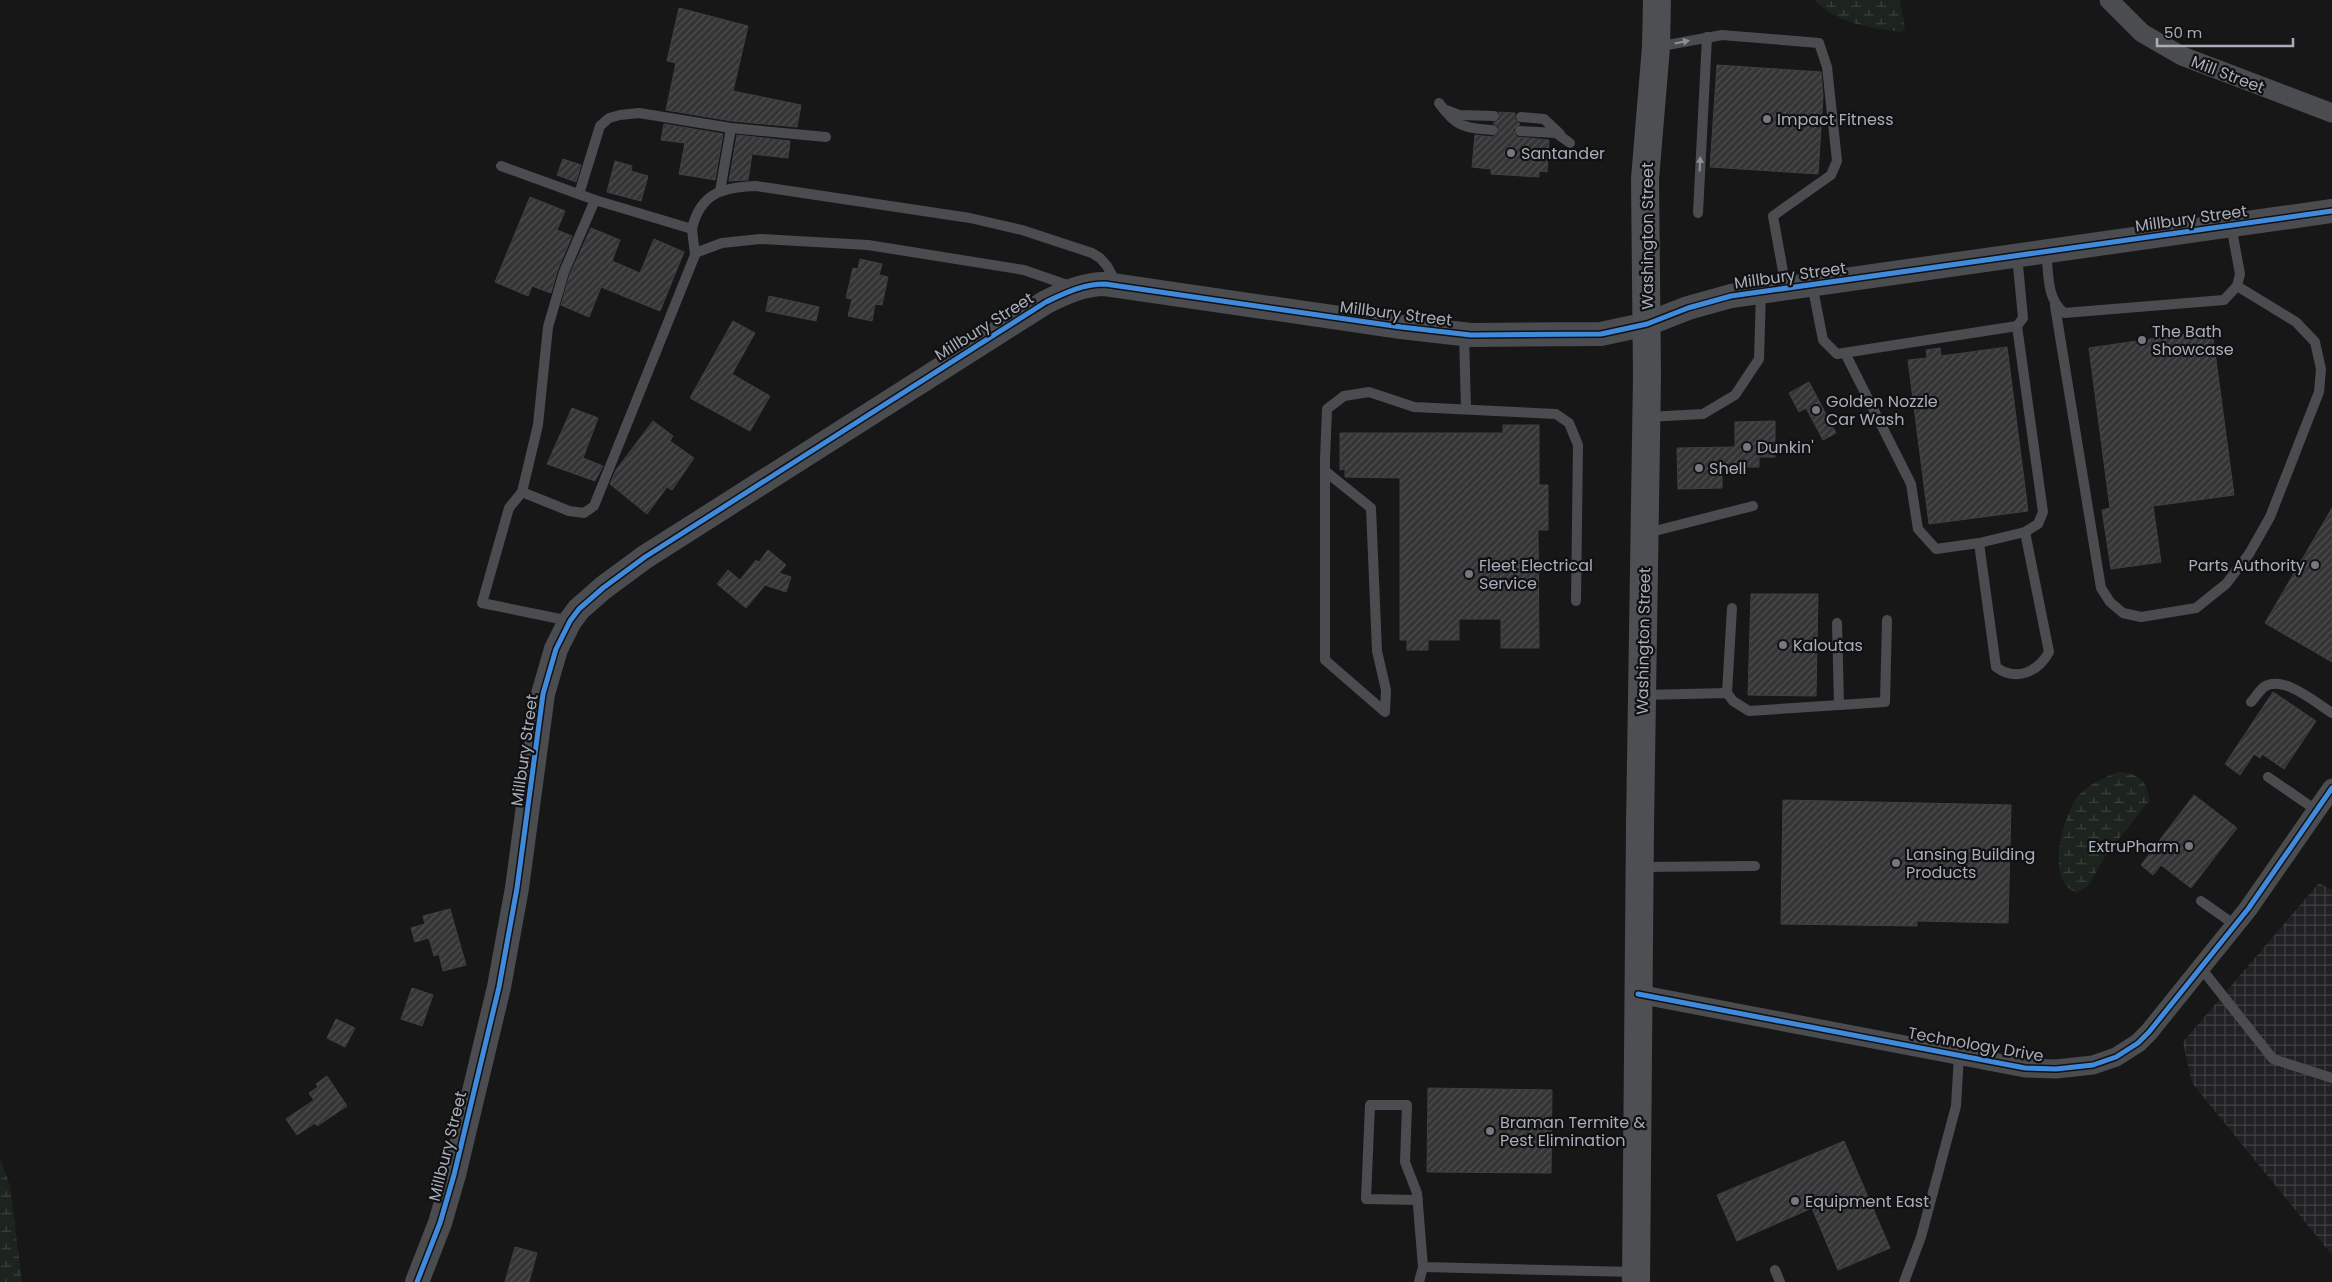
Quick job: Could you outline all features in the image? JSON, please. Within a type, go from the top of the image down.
[{"type":"main road","name":"Washington Street","points":[[1636,1277],[1639,867],[1646,417],[1645,179],[1656,47],[1657,0]]},
{"type":"street","name":"Mill Street","points":[[2109,0],[2142,33],[2182,56],[2332,113]]},
{"type":"street","name":"Millbury Street","points":[[416,1282],[440,1223],[454,1175],[498,987],[517,888],[543,694],[556,649],[570,621],[579,609],[596,593],[661,546],[1046,302],[1077,288],[1092,284],[1117,285],[1391,326],[1464,334],[1601,334],[1646,324],[1688,308],[1731,296],[2017,254],[2332,211]]},
{"type":"street","name":"Technology Drive","points":[[1638,994],[2025,1068],[2071,1069],[2104,1062],[2138,1043],[2201,968],[2235,925],[2332,788]]},
{"type":"lane","points":[[1656,47],[1722,35],[1819,43],[1827,68],[1837,162],[1831,175],[1773,216],[1786,288]]},
{"type":"lane","points":[[1698,213],[1707,37]]},
{"type":"lane","points":[[1444,110],[1462,127],[1493,123]]},
{"type":"lane","points":[[579,194],[594,140],[600,126],[609,118],[620,115],[639,113],[731,128],[826,137]]},
{"type":"lane","points":[[1544,119],[1566,140],[1556,133],[1520,124],[1544,119]]},
{"type":"lane","points":[[720,191],[731,128]]},
{"type":"lane","points":[[501,166],[595,200],[692,229]]},
{"type":"lane","points":[[522,492],[569,511],[584,514],[594,506],[695,253],[692,229],[700,207],[708,198],[720,191],[738,186],[756,186],[1006,226],[1050,237],[1092,253],[1107,266],[1117,285]]},
{"type":"lane","points":[[570,621],[482,603],[509,508],[522,492],[538,425],[548,327],[564,272],[595,200]]},
{"type":"lane","points":[[2055,306],[2064,314],[2224,300],[2238,286],[2240,274],[2231,225]]},
{"type":"lane","points":[[695,253],[722,243],[760,239],[868,245],[1024,270],[1077,288]]},
{"type":"lane","points":[[2046,250],[2050,289],[2055,306],[2101,588],[2110,602],[2123,614],[2141,617],[2196,608],[2226,584],[2249,554],[2270,517],[2319,392],[2321,368],[2315,342],[2296,322],[2238,286]]},
{"type":"lane","points":[[1844,353],[1911,484],[1918,529],[1936,549],[1979,543],[2025,532],[2038,524],[2043,512],[2017,326],[2022,318],[2017,254]]},
{"type":"lane","points":[[1812,284],[1823,340],[1837,354],[2017,326]]},
{"type":"lane","points":[[1646,417],[1703,414],[1735,395],[1759,359],[1761,292]]},
{"type":"lane","points":[[1464,334],[1466,409]]},
{"type":"lane","points":[[1325,471],[1371,508],[1377,651],[1386,690],[1385,712],[1326,660],[1325,471],[1327,409],[1344,396],[1369,392],[1414,406],[1556,414],[1569,423],[1578,445],[1576,601]]},
{"type":"lane","points":[[1644,533],[1753,506]]},
{"type":"lane","points":[[1979,543],[1996,667],[2006,674],[2021,674],[2042,665],[2049,652],[2025,532]]},
{"type":"lane","points":[[1732,608],[1727,693],[1733,701],[1749,711],[1886,702],[1887,620]]},
{"type":"lane","points":[[1837,622],[1839,705]]},
{"type":"lane","points":[[2251,702],[2265,686],[2280,683],[2290,686],[2332,712]]},
{"type":"lane","points":[[1642,695],[1727,693]]},
{"type":"lane","points":[[2268,778],[2316,810]]},
{"type":"lane","points":[[1639,867],[1755,866]]},
{"type":"lane","points":[[2201,900],[2235,925]]},
{"type":"lane","points":[[2201,968],[2273,1059],[2332,1078]]},
{"type":"lane","points":[[1904,1282],[1921,1237],[1956,1106],[1959,1055]]},
{"type":"lane","points":[[1418,1200],[1366,1199],[1370,1105],[1407,1105],[1404,1162],[1418,1200],[1423,1267],[1419,1282]]},
{"type":"lane","points":[[1423,1267],[1583,1271],[1636,1277]]},
{"type":"lane","points":[[1775,1270],[1780,1282]]},
{"type":"lane","points":[[1582,1282],[1583,1271]]},
{"type":"shaded area","points":[[2319,883],[2332,890],[2332,1255],[2192,1083],[2183,1042]]},
{"type":"green space","points":[[1814,0],[1900,0],[1905,28],[1901,32],[1854,23],[1833,14]]},
{"type":"green space","points":[[2118,772],[2124,772],[2140,779],[2147,788],[2149,801],[2105,856],[2089,885],[2077,893],[2067,887],[2061,877],[2059,864],[2059,850],[2066,821],[2076,799],[2084,790]]},
{"type":"green space","points":[[0,1159],[10,1186],[22,1282],[0,1282]]},
{"type":"building","points":[[679,8],[748,26],[733,91],[801,105],[797,127],[732,121],[666,110],[676,63],[667,61]]},
{"type":"building","name":"Impact Fitness","points":[[1717,65],[1821,72],[1823,96],[1818,174],[1710,167]]},
{"type":"building","name":"Santander","points":[[1499,112],[1515,113],[1515,119],[1520,124],[1513,130],[1517,137],[1549,140],[1547,172],[1539,171],[1539,177],[1491,174],[1491,169],[1472,167],[1475,135],[1492,137],[1498,134],[1499,127],[1493,123],[1500,119]]},
{"type":"building","points":[[664,124],[723,134],[715,180],[679,174],[685,143],[661,140]]},
{"type":"building","points":[[737,135],[790,141],[788,158],[752,154],[748,180],[729,181]]},
{"type":"building","points":[[563,159],[581,165],[576,182],[557,175]]},
{"type":"building","points":[[615,161],[632,166],[631,171],[648,176],[641,201],[607,192]]},
{"type":"building","points":[[530,197],[565,211],[557,230],[572,236],[558,269],[551,293],[532,286],[528,296],[495,282]]},
{"type":"building","points":[[591,228],[620,240],[612,261],[640,273],[654,239],[684,252],[660,311],[601,287],[589,317],[561,305],[570,274]]},
{"type":"building","points":[[860,259],[882,264],[879,275],[888,277],[882,305],[875,304],[872,321],[848,316],[852,299],[846,298],[853,268],[858,269]]},
{"type":"building","points":[[769,296],[819,307],[816,321],[766,311]]},
{"type":"building","points":[[733,321],[755,333],[732,374],[770,396],[750,431],[690,398]]},
{"type":"building","points":[[2212,330],[2234,495],[2153,506],[2161,562],[2111,569],[2102,510],[2110,508],[2089,348]]},
{"type":"building","points":[[2007,347],[2028,511],[1929,524],[1908,360],[1927,358],[1926,350],[1940,348],[1941,356]]},
{"type":"building","name":"Golden Nozzle Car Wash","points":[[1809,382],[1836,433],[1823,440],[1806,408],[1799,412],[1789,393]]},
{"type":"building","points":[[572,408],[598,418],[583,458],[603,466],[595,481],[547,464]]},
{"type":"building","points":[[653,421],[673,436],[670,441],[694,458],[672,490],[667,487],[647,514],[610,484],[616,470]]},
{"type":"building","points":[[1775,421],[1775,457],[1759,457],[1759,467],[1722,467],[1722,488],[1678,489],[1677,448],[1735,447],[1735,422]]},
{"type":"building","name":"Fleet Electrical Service","points":[[1503,425],[1539,425],[1539,485],[1548,485],[1548,530],[1538,530],[1539,648],[1501,648],[1501,619],[1459,619],[1459,640],[1428,640],[1428,650],[1407,650],[1407,640],[1400,640],[1400,478],[1345,477],[1345,469],[1340,470],[1340,433],[1503,433]]},
{"type":"building","name":"Parts Authority","points":[[2332,508],[2332,662],[2265,623]]},
{"type":"building","points":[[768,550],[786,565],[779,573],[791,577],[786,592],[765,585],[746,608],[717,584],[728,570],[740,580],[756,560],[759,562]]},
{"type":"building","name":"Kaloutas","points":[[1751,594],[1818,594],[1816,696],[1748,695]]},
{"type":"building","points":[[2273,692],[2316,721],[2284,769],[2262,754],[2260,758],[2254,754],[2240,775],[2225,764]]},
{"type":"building","name":"ExtruPharm","points":[[2194,795],[2237,828],[2191,888],[2161,865],[2153,875],[2141,865]]},
{"type":"building","name":"Lansing Building Products","points":[[1783,800],[2011,805],[2008,923],[1917,921],[1917,926],[1781,924]]},
{"type":"building","points":[[450,909],[466,965],[443,971],[439,954],[434,956],[429,938],[415,942],[411,928],[425,924],[423,916]]},
{"type":"building","points":[[412,988],[433,995],[422,1026],[401,1019]]},
{"type":"building","points":[[336,1019],[355,1028],[345,1047],[327,1038]]},
{"type":"building","points":[[327,1076],[347,1106],[317,1126],[315,1123],[297,1135],[286,1119],[314,1100],[309,1093],[318,1087],[316,1084]]},
{"type":"building","name":"Braman Termite & Pest Elimination","points":[[1428,1088],[1552,1090],[1551,1173],[1427,1172]]},
{"type":"building","name":"Equipment East","points":[[1844,1141],[1890,1248],[1838,1270],[1812,1208],[1737,1241],[1717,1195]]},
{"type":"building","points":[[515,1247],[537,1253],[529,1282],[505,1282]]},
{"type":"cycle path","points":[[417,1282],[440,1223],[454,1175],[499,987],[517,888],[543,694],[556,649],[570,621],[579,609],[603,588],[645,557],[1046,302],[1082,287],[1105,284],[1401,327],[1471,335],[1601,334],[1647,324],[1688,308],[1731,296],[2332,211]]},
{"type":"cycle path","points":[[1638,994],[2025,1068],[2056,1069],[2093,1065],[2116,1057],[2138,1043],[2149,1032],[2248,909],[2332,788]]},
{"type":"place","name":"Impact Fitness","points":[[1767,119]]},
{"type":"place","name":"Santander","points":[[1511,153]]},
{"type":"place","name":"The Bath Showcase","points":[[2142,340]]},
{"type":"place","name":"Golden Nozzle Car Wash","points":[[1816,410]]},
{"type":"place","name":"Dunkin'","points":[[1747,447]]},
{"type":"place","name":"Shell","points":[[1699,468]]},
{"type":"place","name":"Parts Authority","points":[[2315,565]]},
{"type":"place","name":"Fleet Electrical Service","points":[[1469,574]]},
{"type":"place","name":"Kaloutas","points":[[1783,645]]},
{"type":"place","name":"ExtruPharm","points":[[2189,846]]},
{"type":"place","name":"Lansing Building Products","points":[[1896,863]]},
{"type":"place","name":"Braman Termite & Pest Elimination","points":[[1490,1131]]},
{"type":"place","name":"Equipment East","points":[[1795,1201]]}]
